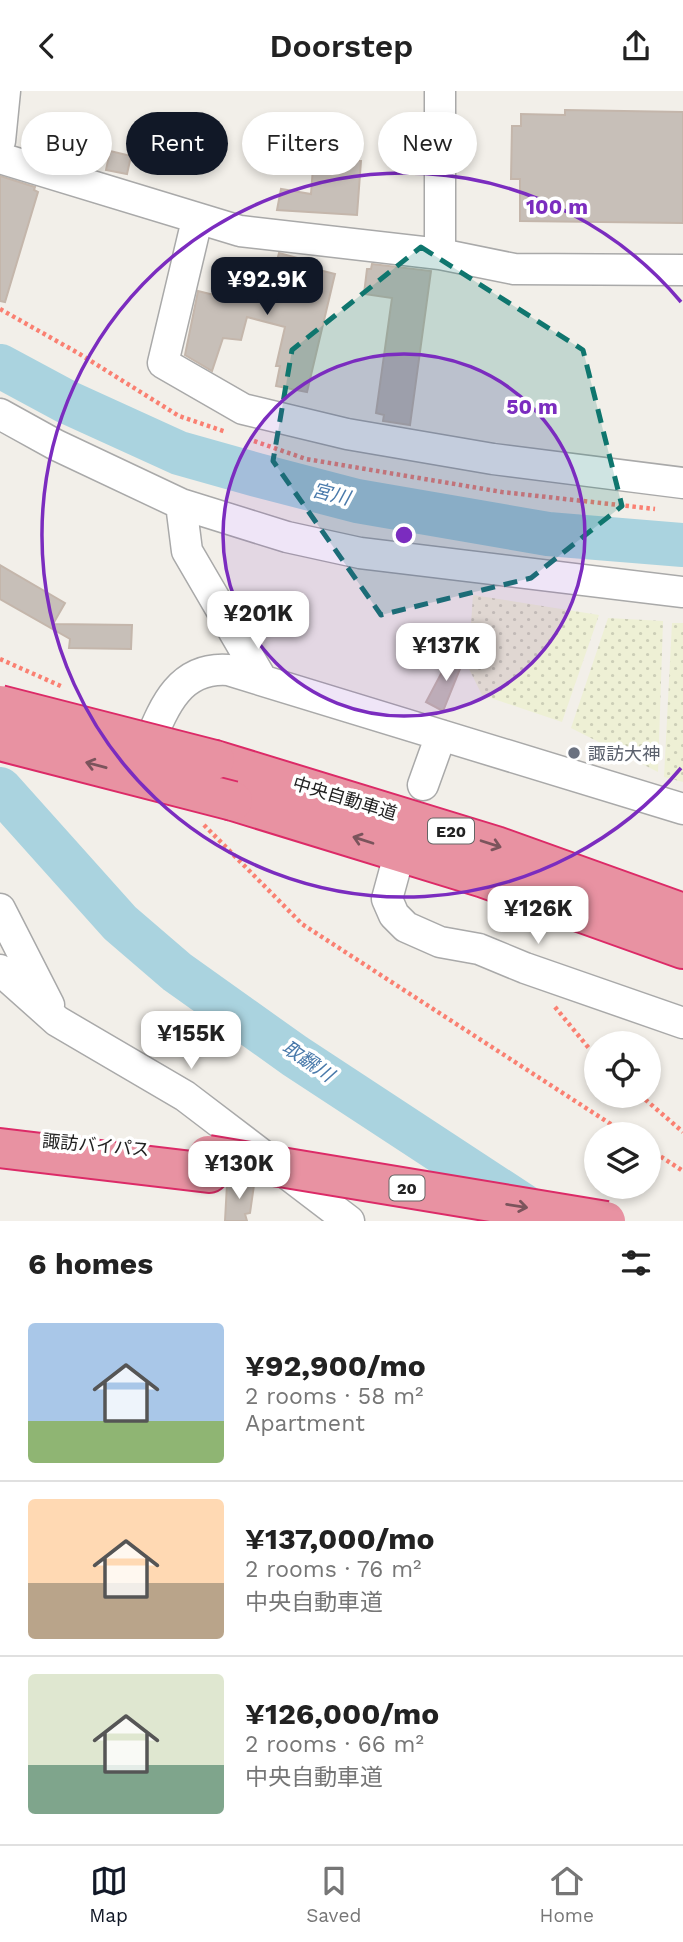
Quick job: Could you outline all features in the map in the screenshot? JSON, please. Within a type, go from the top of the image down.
[{"type":"highway","name":"中央自動車道","points":[[0,705],[215,760],[496,846],[683,913]]},
{"type":"highway","name":"中央自動車道","points":[[0,741],[233,801],[484,878],[683,949]]},
{"type":"highway","name":"諏訪バイパス","points":[[0,1136],[606,1221]]},
{"type":"highway","name":"諏訪バイパス","points":[[0,1148],[208,1164],[475,1221]]},
{"type":"street","points":[[0,141],[5,91]]},
{"type":"street","points":[[440,91],[440,254]]},
{"type":"street","points":[[0,158],[240,231],[440,254],[513,269],[683,270]]},
{"type":"street","points":[[197,220],[163,363],[243,409],[347,434],[493,460],[683,483]]},
{"type":"street","points":[[0,414],[56,445],[181,504],[287,537],[360,553],[590,583],[683,592]]},
{"type":"street","points":[[181,504],[187,551],[261,678]]},
{"type":"street","points":[[141,763],[171,696],[192,676],[210,668],[261,678],[683,809]]},
{"type":"street","points":[[423,785],[441,734]]},
{"type":"street","points":[[396,866],[387,899],[394,915],[406,927],[440,942],[479,949],[525,968],[683,1023]]},
{"type":"street","points":[[0,909],[57,1021]]},
{"type":"street","points":[[0,971],[57,1021],[185,1096],[345,1220]]},
{"type":"path","points":[[0,659],[72,691]]},
{"type":"path","points":[[195,817],[302,924],[607,1122]]},
{"type":"path","points":[[525,968],[584,1042]]},
{"type":"path","points":[[654,1108],[683,1132]]},
{"type":"path","points":[[661,1157],[683,1171]]},
{"type":"highlighted area","points":[[421,247],[583,350],[622,506],[531,578],[381,615],[273,461],[292,350]]},
{"type":"green space","points":[[473,595],[599,615],[562,722],[482,695],[468,667]]},
{"type":"green space","points":[[608,618],[663,621],[658,772],[571,728]]},
{"type":"green space","points":[[672,623],[683,623],[683,782],[664,777]]},
{"type":"building","points":[[565,110],[683,112],[683,223],[520,221],[520,179],[511,179],[512,126],[521,126],[521,114],[565,115]]},
{"type":"building","points":[[112,151],[126,155],[126,174],[112,171]]},
{"type":"building","points":[[312,175],[360,175],[357,215],[277,210],[281,189],[311,194]]},
{"type":"building","points":[[0,176],[35,187],[34,190],[38,192],[5,302],[0,301]]},
{"type":"building","points":[[279,253],[301,259],[299,265],[335,274],[307,392],[276,386],[280,366],[276,366],[285,327],[247,317],[241,340],[223,338],[212,371],[185,355],[198,291],[222,297],[231,269],[266,280],[268,270],[274,272]]},
{"type":"building","points":[[372,264],[431,271],[410,425],[383,421],[384,415],[376,413],[392,298],[364,294],[367,269],[371,269]]},
{"type":"building","points":[[0,565],[65,603],[53,624],[132,625],[131,649],[69,648],[70,639],[0,599]]},
{"type":"building","points":[[452,653],[464,659],[443,711],[426,702]]},
{"type":"building","points":[[234,1181],[254,1185],[250,1213],[245,1214],[247,1221],[225,1221],[227,1184],[233,1185]]},
{"type":"waterway","name":"宮川","points":[[0,366],[67,402],[179,453],[257,475],[357,501],[548,534],[683,545]]},
{"type":"waterway","name":"取飜川","points":[[0,789],[120,923],[177,972],[295,1056],[536,1214]]},
{"type":"place","name":"諏訪大神","points":[[574,753]]}]
